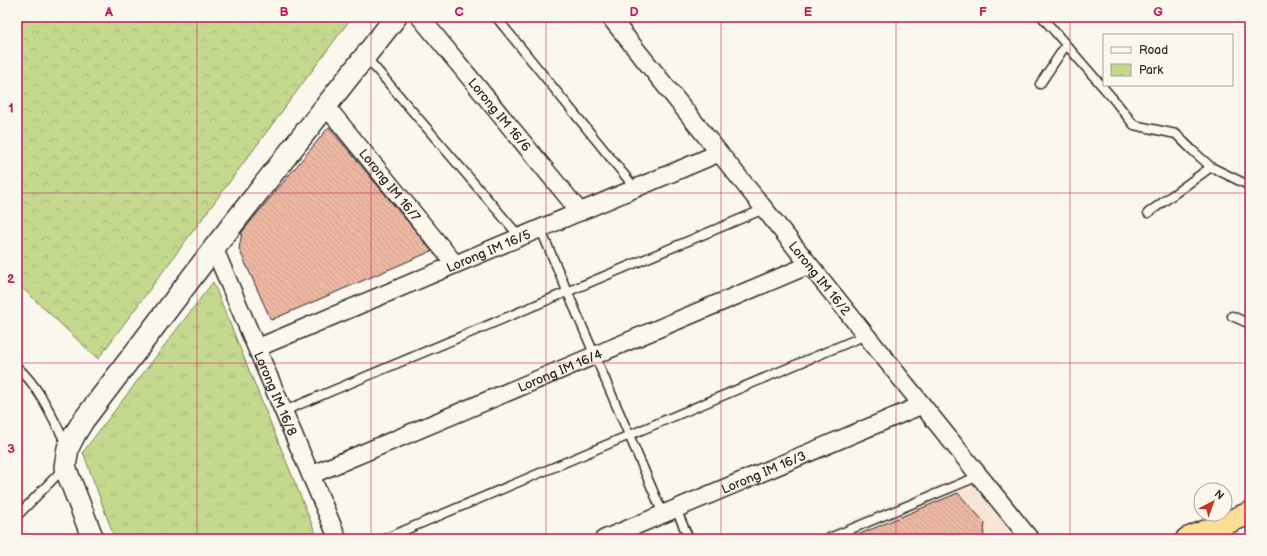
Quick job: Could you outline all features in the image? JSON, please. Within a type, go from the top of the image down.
[{"type":"highway","points":[[1187,539],[1250,513]]},
{"type":"street","points":[[93,539],[67,458],[75,434],[214,248],[325,105],[396,17]]},
{"type":"street","name":"Lorong IM 16/6","points":[[420,17],[580,212]]},
{"type":"street","name":"Lorong IM 16/2","points":[[610,17],[1030,539]]},
{"type":"street","name":"Lorong IM 16/7","points":[[325,105],[455,264]]},
{"type":"street","name":"Lorong IM 16/5","points":[[257,348],[719,153]]},
{"type":"street","name":"Lorong IM 16/8","points":[[214,248],[338,539]]},
{"type":"street","name":"Lorong IM 16/4","points":[[311,475],[809,265]]},
{"type":"street","name":"Lorong IM 16/3","points":[[604,539],[922,406]]},
{"type":"lane","points":[[496,17],[635,188]]},
{"type":"lane","points":[[1042,17],[1134,125],[1176,134],[1211,167],[1250,186]]},
{"type":"lane","points":[[1040,84],[1066,45]]},
{"type":"lane","points":[[366,56],[520,237]]},
{"type":"lane","points":[[1148,213],[1211,167]]},
{"type":"lane","points":[[284,411],[764,209]]},
{"type":"lane","points":[[540,228],[629,436],[669,512],[689,539]]},
{"type":"lane","points":[[1232,316],[1250,324]]},
{"type":"lane","points":[[384,539],[866,335]]},
{"type":"lane","points":[[17,367],[25,374],[49,410],[67,458],[17,516]]},
{"type":"lane","points":[[827,539],[979,476]]},
{"type":"shaded area","points":[[986,466],[1043,539],[807,539]]},
{"type":"green space","points":[[17,17],[352,17],[98,359],[17,283]]},
{"type":"green space","points":[[213,282],[318,539],[115,539],[83,452]]},
{"type":"building","points":[[329,127],[432,251],[271,320],[239,249],[242,232]]},
{"type":"building","points":[[958,493],[985,523],[983,539],[848,539]]}]
